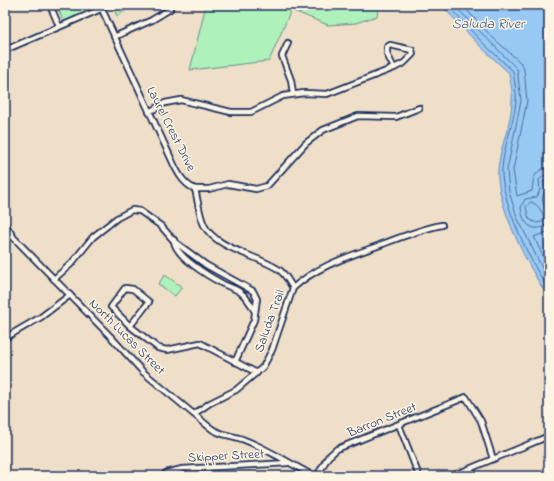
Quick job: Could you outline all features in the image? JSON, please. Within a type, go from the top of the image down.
[{"type":"street","points":[[50,5],[59,26]]},
{"type":"street","points":[[5,50],[100,7]]},
{"type":"street","name":"Laurel Crest Drive","points":[[100,7],[148,112],[179,173],[187,184],[195,189],[199,211],[208,230],[226,244],[278,268],[293,288]]},
{"type":"street","points":[[114,37],[152,20],[170,9]]},
{"type":"street","points":[[288,43],[282,56],[291,80],[293,94]]},
{"type":"street","points":[[148,112],[165,103],[181,100],[231,112],[247,113],[258,110],[279,97],[293,94],[327,94],[394,68],[408,60],[412,54],[412,50],[390,45],[387,47],[387,54],[394,68]]},
{"type":"street","points":[[195,189],[209,189],[228,184],[260,189],[267,186],[306,143],[323,130],[358,116],[396,116],[419,108]]},
{"type":"street","points":[[54,279],[71,264],[93,237],[127,211],[136,210],[147,215],[164,229],[174,240],[210,267],[253,291],[257,299],[254,320],[235,362]]},
{"type":"street","name":"North Lucas Street","points":[[5,224],[14,238],[70,294],[143,372],[216,432],[243,439],[314,476]]},
{"type":"street","name":"Saluda Trail","points":[[194,414],[210,403],[236,390],[257,373],[269,358],[293,288],[313,273],[346,258],[414,232],[442,225]]},
{"type":"street","points":[[174,240],[174,245],[181,254],[201,271],[240,291],[256,312]]},
{"type":"street","points":[[130,326],[149,302],[133,289],[125,288],[111,307],[130,326],[155,346],[162,350],[200,343],[257,373]]},
{"type":"street","points":[[5,338],[41,317],[70,294]]},
{"type":"street","name":"Barron Street","points":[[317,476],[326,460],[334,451],[466,397],[481,421],[493,459]]},
{"type":"street","points":[[399,425],[419,476]]},
{"type":"street","points":[[452,476],[549,436]]},
{"type":"street","name":"Skipper Street","points":[[166,473],[182,469],[288,463]]},
{"type":"green space","points":[[57,5],[100,5],[102,10],[64,24]]},
{"type":"green space","points":[[112,5],[134,5],[117,16]]},
{"type":"green space","points":[[206,5],[379,5],[377,16],[356,23],[328,25],[291,10],[269,61],[190,70]]},
{"type":"green space","points":[[165,275],[182,287],[175,296],[158,284]]},
{"type":"water","name":"Saluda River","points":[[441,5],[549,5],[549,181],[546,194],[549,207],[549,298],[532,270],[515,235],[502,199],[499,183],[499,160],[511,109],[512,93],[509,73],[481,47]]}]
